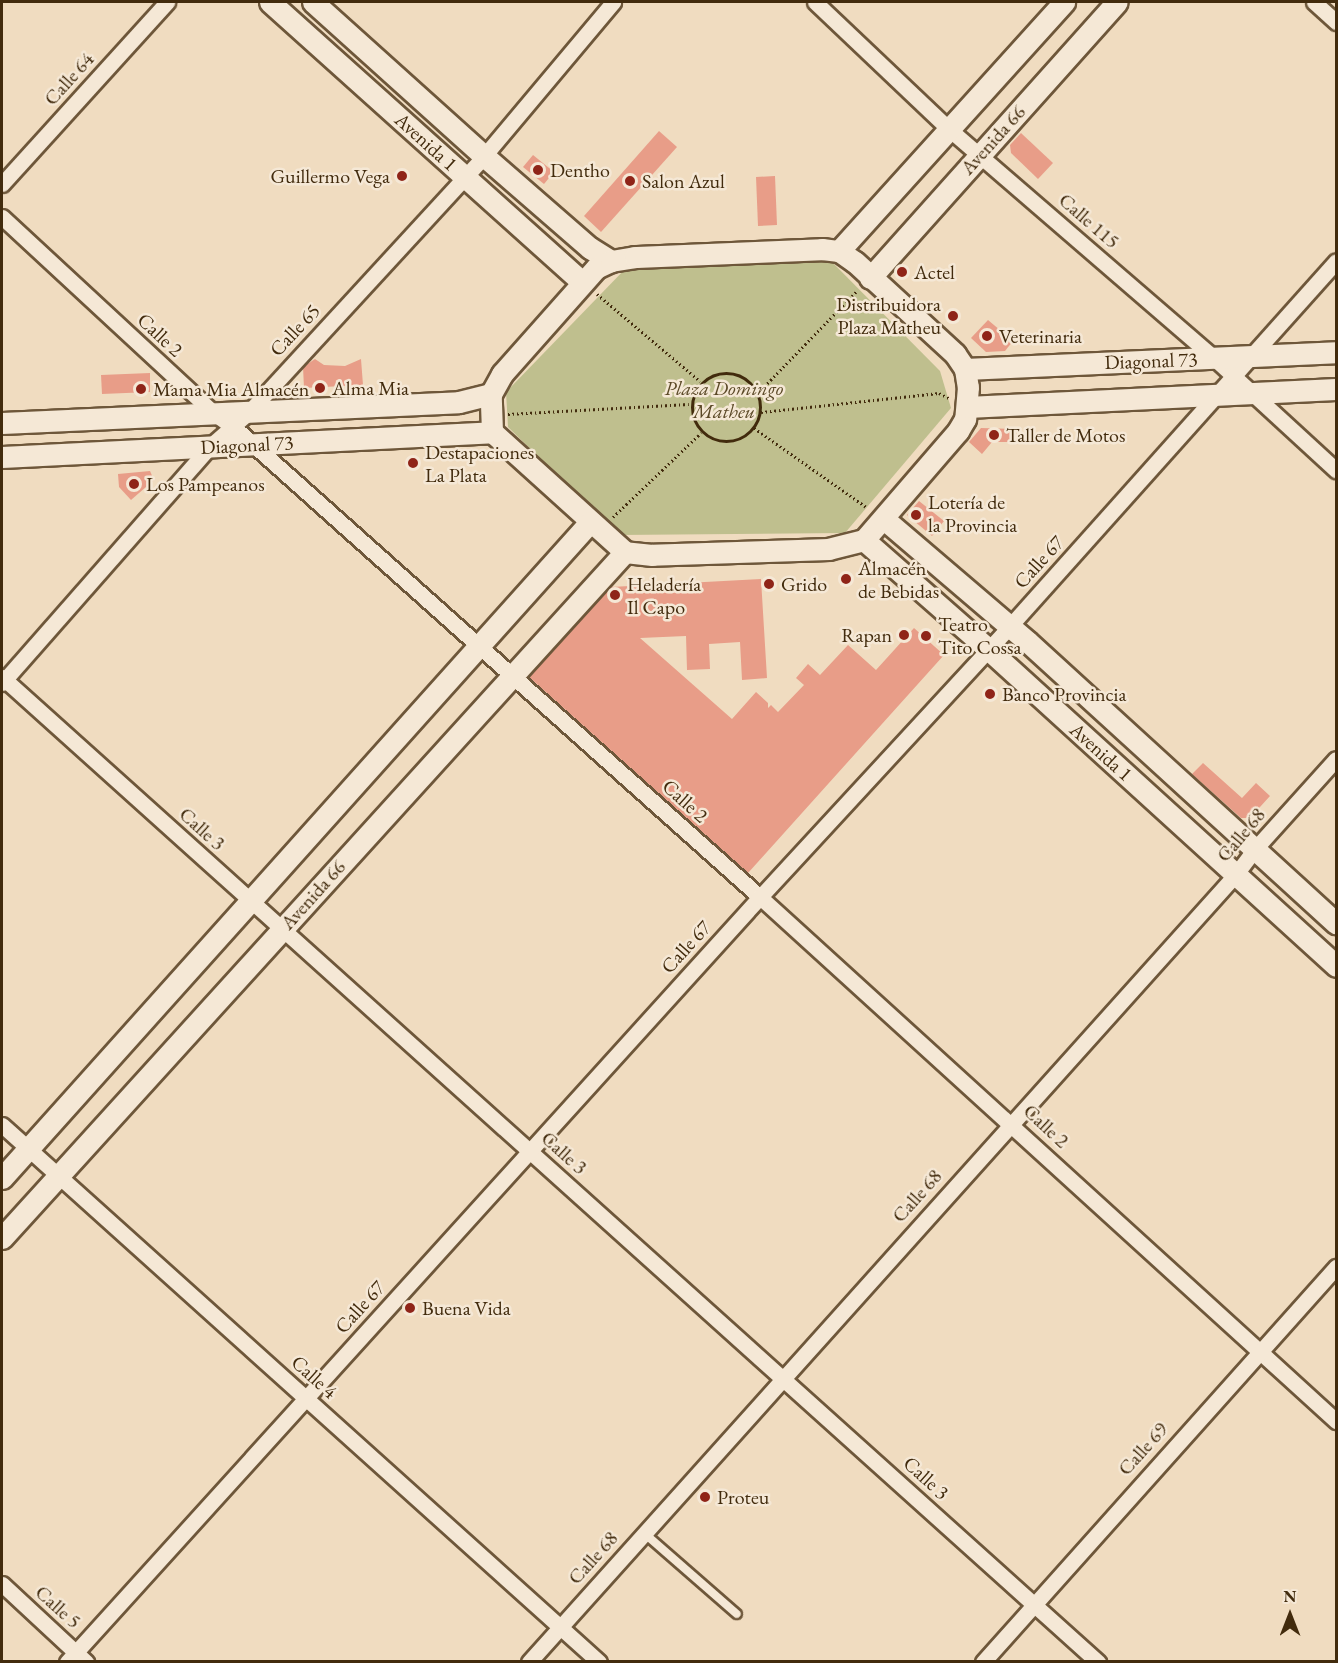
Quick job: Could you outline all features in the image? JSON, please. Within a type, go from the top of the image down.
[{"type":"main road","name":"Avenida 1","points":[[270,2],[582,282]]},
{"type":"main road","name":"Avenida 1","points":[[313,2],[484,156],[590,248],[610,261]]},
{"type":"main road","name":"Avenida 66","points":[[839,251],[1064,2]]},
{"type":"main road","name":"Avenida 66","points":[[870,278],[1117,2]]},
{"type":"main road","points":[[822,249],[839,251],[955,354],[965,369],[967,407],[958,431],[864,540],[829,549],[652,555],[625,552],[590,522],[491,414],[502,374],[582,282],[597,268],[610,261],[647,256],[822,249]]},
{"type":"main road","name":"Diagonal 73","points":[[965,369],[1336,352]]},
{"type":"main road","name":"Diagonal 73","points":[[967,407],[1336,389]]},
{"type":"main road","name":"Diagonal 73","points":[[2,423],[232,418],[459,402],[491,414]]},
{"type":"main road","name":"Diagonal 73","points":[[2,457],[253,444],[491,414]]},
{"type":"main road","name":"Avenida 1","points":[[884,519],[1010,626],[1336,923]]},
{"type":"main road","points":[[2,1178],[590,522]]},
{"type":"main road","name":"Avenida 1","points":[[864,540],[988,649],[1336,966]]},
{"type":"main road","name":"Avenida 66","points":[[2,1238],[625,552]]},
{"type":"street","name":"Calle 64","points":[[2,184],[167,2]]},
{"type":"street","name":"Calle 65","points":[[2,680],[209,447],[232,418],[484,156],[613,2]]},
{"type":"street","name":"Calle 115","points":[[815,2],[949,129],[1214,358],[1336,470]]},
{"type":"street","points":[[1314,2],[1336,22]]},
{"type":"street","name":"Calle 2","points":[[2,217],[232,418],[253,444],[1011,1123],[1336,1421]]},
{"type":"street","name":"Calle 67","points":[[76,1658],[306,1398],[760,897],[1010,626],[1336,261]]},
{"type":"street","name":"Calle 3","points":[[2,680],[783,1377],[1098,1662]]},
{"type":"street","name":"Calle 68","points":[[529,1662],[1236,874],[1254,850],[1336,759]]},
{"type":"street","name":"Calle 4","points":[[2,1125],[599,1662]]},
{"type":"street","name":"Calle 69","points":[[983,1662],[1033,1603],[1336,1267]]},
{"type":"street","name":"Calle 5","points":[[2,1584],[76,1658]]},
{"type":"lane","points":[[644,1533],[738,1614]]},
{"type":"path","points":[[758,393],[870,278]]},
{"type":"path","points":[[582,282],[700,382]]},
{"type":"path","points":[[720,372],[743,376],[758,393],[761,411],[754,428],[738,441],[718,442],[701,433],[689,404],[700,382],[720,372]]},
{"type":"path","points":[[761,411],[939,393],[967,407]]},
{"type":"path","points":[[491,414],[689,404]]},
{"type":"path","points":[[754,428],[884,519]]},
{"type":"path","points":[[590,522],[610,519],[701,433]]},
{"type":"green space","name":"Plaza Domingo Matheu","points":[[831,261],[940,371],[951,408],[845,533],[618,535],[508,427],[506,392],[628,266]]},
{"type":"building","name":"Salon Azul","points":[[659,131],[677,147],[601,232],[584,216]]},
{"type":"building","points":[[1021,133],[1053,163],[1038,179],[1011,153],[1010,145]]},
{"type":"building","name":"Dentho","points":[[533,155],[554,172],[544,184],[523,167]]},
{"type":"building","points":[[775,176],[777,225],[758,226],[756,177]]},
{"type":"building","name":"Veterinaria","points":[[988,320],[1013,341],[1005,351],[986,352],[971,338]]},
{"type":"building","points":[[315,359],[324,365],[345,366],[361,359],[363,385],[304,388],[303,367]]},
{"type":"building","points":[[150,373],[150,392],[102,394],[101,375]]},
{"type":"building","name":"Taller de Motos","points":[[981,428],[1014,429],[1013,442],[992,442],[982,454],[969,442]]},
{"type":"building","name":"Los Pampeanos","points":[[150,471],[154,480],[131,500],[119,487],[118,474]]},
{"type":"building","points":[[919,501],[944,521],[932,536],[907,515]]},
{"type":"building","points":[[761,579],[767,678],[742,680],[740,642],[709,644],[710,669],[687,670],[686,636],[640,638],[732,719],[756,692],[768,703],[768,708],[771,705],[778,712],[804,685],[796,678],[808,664],[820,675],[848,645],[876,670],[914,628],[944,655],[748,873],[529,677],[611,587]]},
{"type":"building","points":[[1203,763],[1242,798],[1256,783],[1270,796],[1250,818],[1241,818],[1192,774]]},
{"type":"place","name":"Dentho","points":[[538,170]]},
{"type":"place","name":"Guillermo Vega","points":[[402,176]]},
{"type":"place","name":"Salon Azul","points":[[630,181]]},
{"type":"place","name":"Actel","points":[[902,272]]},
{"type":"place","name":"Distribuidora Plaza Matheu","points":[[953,316]]},
{"type":"place","name":"Veterinaria","points":[[987,336]]},
{"type":"place","name":"Alma Mia","points":[[320,388]]},
{"type":"place","name":"Mama Mia Almacén","points":[[141,389]]},
{"type":"place","name":"Taller de Motos","points":[[994,435]]},
{"type":"place","name":"Destapaciones La Plata","points":[[413,463]]},
{"type":"place","name":"Los Pampeanos","points":[[134,484]]},
{"type":"place","name":"Lotería de la Provincia","points":[[916,515]]},
{"type":"place","name":"Almacén de Bebidas","points":[[846,579]]},
{"type":"place","name":"Grido","points":[[769,584]]},
{"type":"place","name":"Heladería Il Capo","points":[[615,595]]},
{"type":"place","name":"Rapan","points":[[904,635]]},
{"type":"place","name":"Teatro Tito Cossa","points":[[926,636]]},
{"type":"place","name":"Banco Provincia","points":[[990,694]]},
{"type":"place","name":"Buena Vida","points":[[410,1308]]},
{"type":"place","name":"Proteu","points":[[705,1497]]}]
